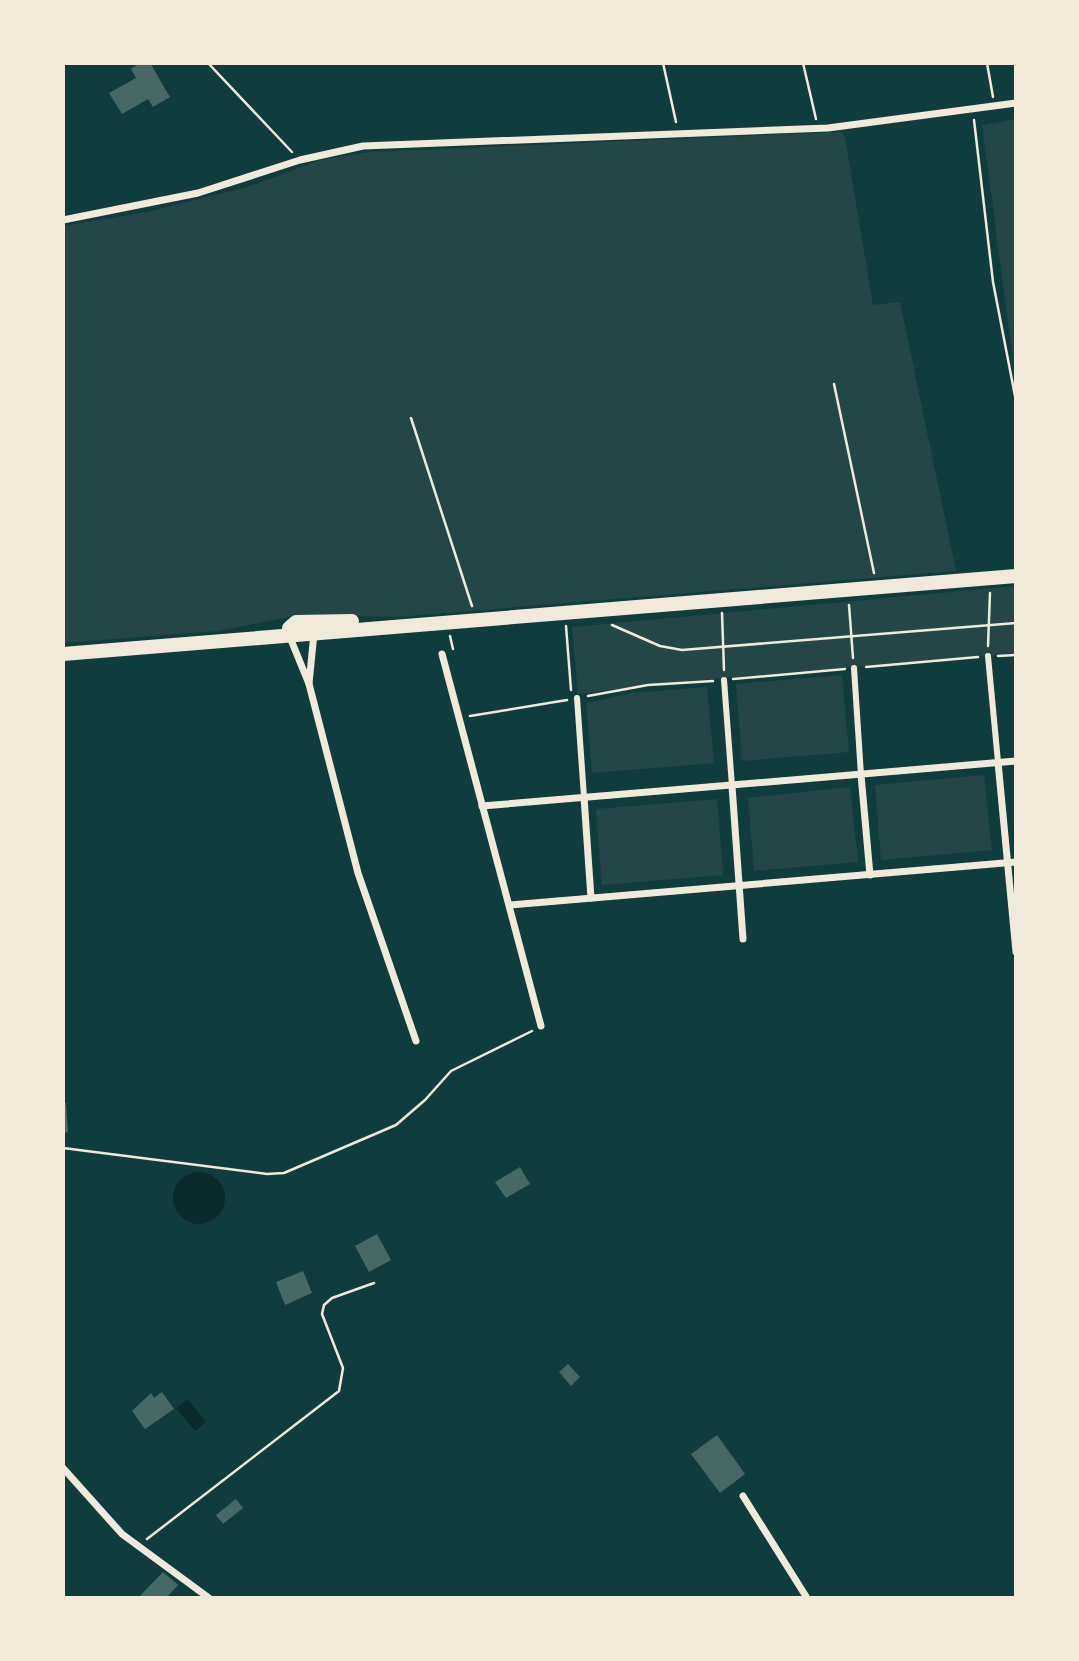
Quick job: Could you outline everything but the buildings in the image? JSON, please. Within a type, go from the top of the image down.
[{"type":"main road","points":[[63,654],[314,631],[1016,576]]},
{"type":"main road","points":[[289,634],[291,624],[318,620],[391,625]]},
{"type":"street","points":[[63,220],[198,193],[300,160],[363,146],[818,128],[1016,103]]},
{"type":"street","points":[[309,684],[314,631]]},
{"type":"street","points":[[289,634],[309,684],[358,873],[416,1041]]},
{"type":"street","points":[[442,654],[541,1026]]},
{"type":"street","points":[[988,656],[998,762],[1012,863],[1016,953]]},
{"type":"street","points":[[854,668],[870,875]]},
{"type":"street","points":[[724,680],[743,939]]},
{"type":"street","points":[[577,698],[591,898]]},
{"type":"street","points":[[482,806],[1016,761]]},
{"type":"street","points":[[510,905],[1012,863]]},
{"type":"street","points":[[63,1468],[122,1534],[209,1598]]},
{"type":"street","points":[[743,1496],[807,1598]]},
{"type":"path","points":[[208,63],[300,160]]},
{"type":"path","points":[[663,63],[678,132]]},
{"type":"path","points":[[803,63],[818,128]]},
{"type":"path","points":[[987,63],[995,107]]},
{"type":"path","points":[[973,110],[993,282],[1016,401]]},
{"type":"path","points":[[834,384],[877,586]]},
{"type":"path","points":[[411,418],[466,580],[475,619]]},
{"type":"path","points":[[988,656],[990,586]]},
{"type":"path","points":[[849,599],[854,668]]},
{"type":"path","points":[[722,610],[724,680]]},
{"type":"path","points":[[605,620],[660,646],[682,650],[1016,624]]},
{"type":"path","points":[[470,716],[572,699],[565,623]]},
{"type":"path","points":[[450,636],[453,649]]},
{"type":"path","points":[[577,698],[648,685],[1016,655]]},
{"type":"path","points":[[63,1148],[267,1174],[284,1173],[396,1125],[425,1100],[451,1071],[541,1026]]},
{"type":"path","points":[[138,1545],[339,1391],[343,1368],[322,1314],[324,1305],[332,1298],[374,1283]]},
{"type":"shaded area","points":[[1016,119],[1016,382],[982,125]]},
{"type":"shaded area","points":[[841,132],[845,137],[873,305],[900,302],[956,571],[397,617],[299,615],[219,631],[63,643],[63,226],[147,212],[247,187],[321,160],[369,152]]},
{"type":"shaded area","points":[[1016,586],[1016,654],[674,682],[578,694],[572,627]]},
{"type":"shaded area","points":[[842,675],[849,752],[742,761],[736,684]]},
{"type":"shaded area","points":[[707,687],[714,763],[592,773],[586,703],[632,693]]},
{"type":"shaded area","points":[[984,775],[992,850],[881,860],[875,785]]},
{"type":"shaded area","points":[[850,787],[858,862],[754,871],[748,798]]},
{"type":"shaded area","points":[[717,799],[723,875],[602,885],[596,809]]},
{"type":"shaded area","points":[[199,1172],[209,1174],[217,1180],[223,1188],[223,1208],[217,1216],[209,1222],[199,1224],[189,1222],[181,1216],[175,1208],[173,1198],[175,1188],[181,1180],[189,1174]]},
{"type":"shaded area","points":[[188,1399],[206,1422],[195,1431],[176,1408]]}]
